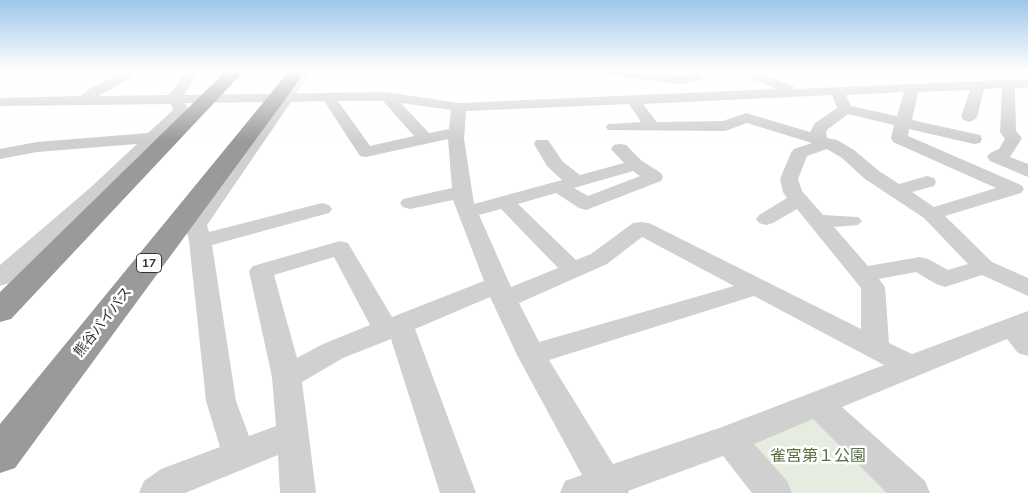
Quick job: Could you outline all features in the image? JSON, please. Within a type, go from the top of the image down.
[{"type":"highway","points":[[0,310],[214,94]]},
{"type":"highway","name":"熊谷バイパス","points":[[0,455],[284,94]]},
{"type":"street","points":[[66,116],[92,94]]},
{"type":"street","points":[[0,278],[97,192],[181,111],[176,99],[177,94]]},
{"type":"street","points":[[596,101],[610,94]]},
{"type":"street","points":[[0,102],[386,96],[459,107],[759,94]]},
{"type":"street","points":[[844,94],[818,132],[821,146],[800,153],[789,179],[792,192],[873,287],[875,348]]},
{"type":"street","points":[[849,94],[904,122],[974,139]]},
{"type":"street","points":[[911,94],[899,138],[1014,189],[930,214]]},
{"type":"street","points":[[969,117],[975,94]]},
{"type":"street","points":[[1010,94],[1014,116],[1008,132],[1021,139],[996,158],[1028,171]]},
{"type":"street","points":[[386,96],[425,139]]},
{"type":"street","points":[[240,455],[221,401],[200,241],[196,225],[282,97]]},
{"type":"street","points":[[328,97],[366,152],[457,132]]},
{"type":"street","points":[[633,100],[652,127]]},
{"type":"street","points":[[459,107],[457,132],[462,192],[467,212],[501,292],[598,489],[818,404],[910,366],[1023,331]]},
{"type":"street","points":[[614,127],[725,126],[746,118],[821,141],[848,154],[872,175],[930,214],[984,267],[1028,288]]},
{"type":"street","points":[[0,154],[37,147],[154,138]]},
{"type":"street","points":[[542,144],[567,184]]},
{"type":"street","points":[[467,212],[636,165],[620,149]]},
{"type":"street","points":[[895,190],[927,182]]},
{"type":"street","points":[[410,203],[462,192]]},
{"type":"street","points":[[766,219],[798,199]]},
{"type":"street","points":[[505,202],[573,270]]},
{"type":"street","points":[[200,241],[322,209]]},
{"type":"street","points":[[818,221],[851,221]]},
{"type":"street","points":[[287,377],[333,351],[393,328],[573,270],[599,259],[642,228],[910,366]]},
{"type":"street","points":[[298,493],[287,377],[261,271],[340,248],[393,328],[458,493]]},
{"type":"street","points":[[863,274],[920,264],[945,279],[984,267]]},
{"type":"street","points":[[531,355],[757,287]]},
{"type":"street","points":[[818,404],[912,493]]},
{"type":"street","points":[[158,493],[173,481],[293,434]]},
{"type":"street","points":[[729,439],[774,493]]},
{"type":"green space","name":"雀宮第１公園","points":[[826,412],[908,493],[787,493],[747,446]]}]
